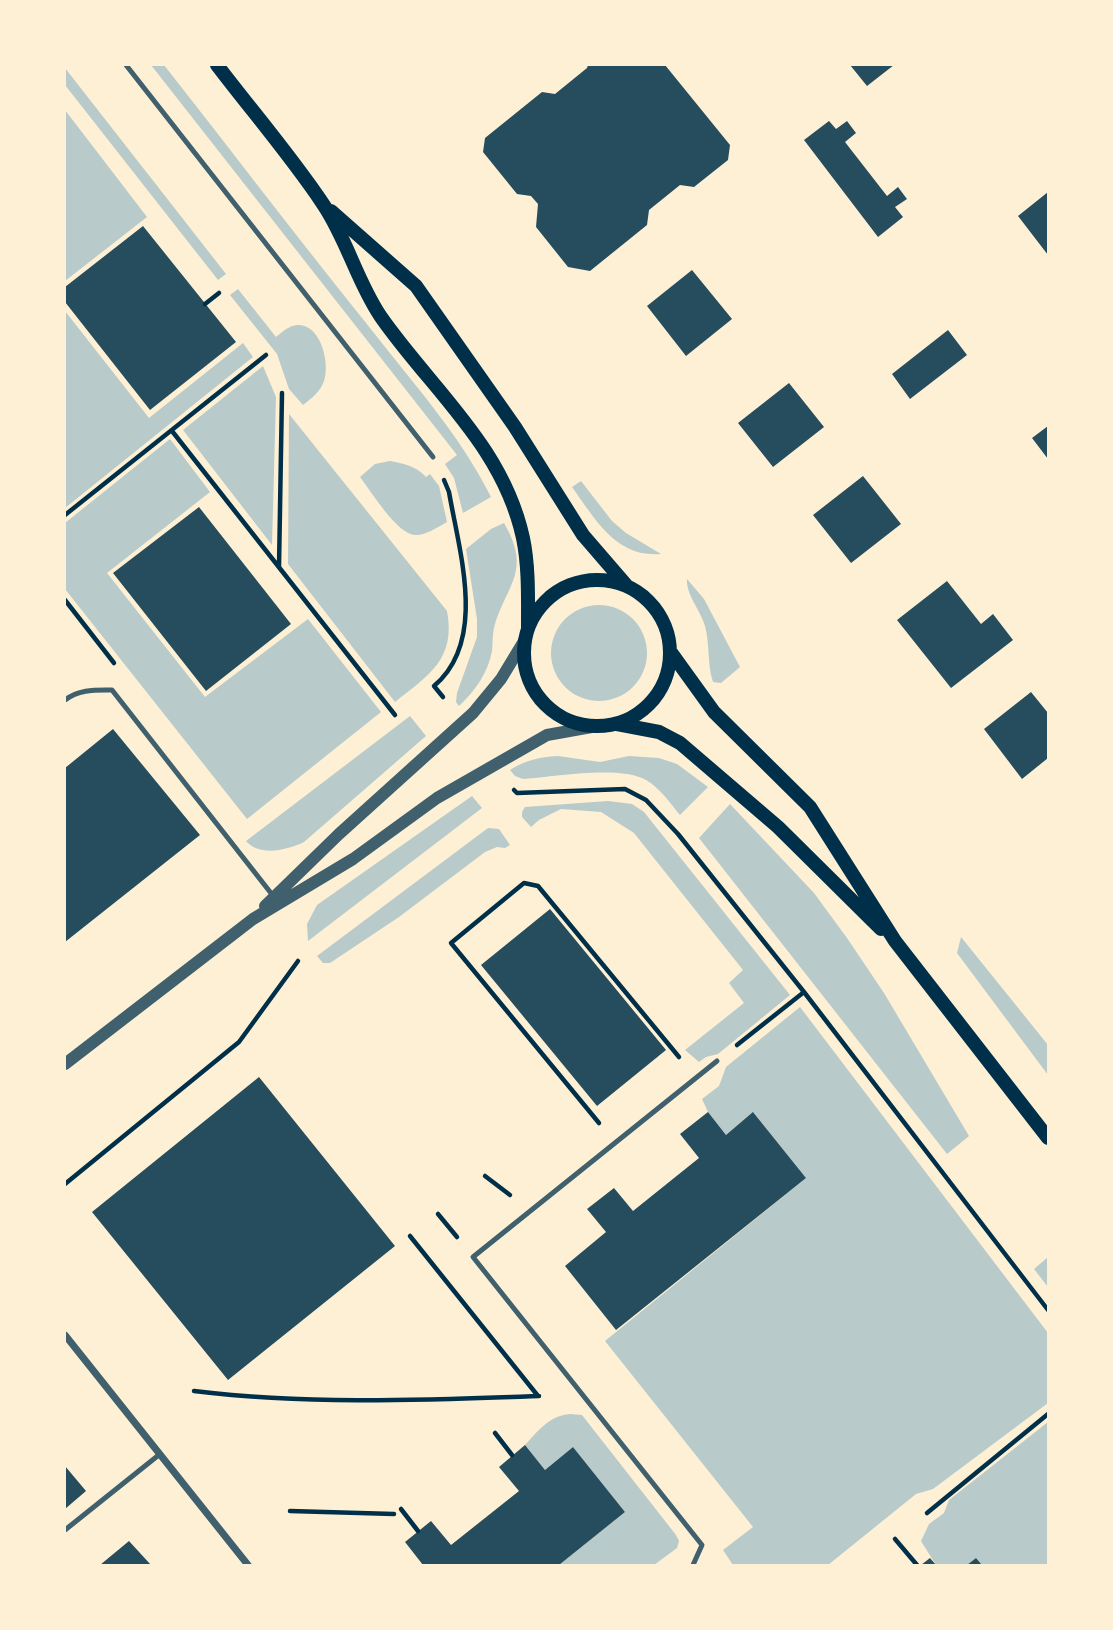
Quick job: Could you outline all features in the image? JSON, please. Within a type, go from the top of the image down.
[{"type":"main road","points":[[217,65],[325,205],[416,286],[515,427],[583,535],[627,586],[646,599],[659,613],[667,633],[670,651],[664,683],[657,695],[632,718],[597,726],[575,723],[548,707],[533,688],[526,668],[527,568],[523,537],[512,502],[499,473],[467,421],[380,315],[325,205]]},
{"type":"main road","points":[[526,634],[545,602],[558,590],[592,580],[627,586]]},
{"type":"main road","points":[[670,651],[714,712],[810,807],[895,941],[1048,1138]]},
{"type":"main road","points":[[615,724],[659,732],[680,743],[778,827],[855,905],[895,941]]},
{"type":"street","points":[[253,919],[339,834],[473,713],[500,679],[526,634]]},
{"type":"street","points":[[65,1064],[253,919],[353,859],[437,798],[547,735],[597,726]]},
{"type":"street","points":[[65,1335],[248,1565]]},
{"type":"lane","points":[[126,65],[433,457]]},
{"type":"lane","points":[[65,700],[72,694],[112,690],[274,897]]},
{"type":"lane","points":[[693,1565],[702,1545],[473,1257],[717,1061]]},
{"type":"lane","points":[[65,1530],[160,1454]]},
{"type":"path","points":[[205,304],[219,293]]},
{"type":"path","points":[[65,515],[266,355]]},
{"type":"path","points":[[279,568],[282,393]]},
{"type":"path","points":[[172,430],[395,715]]},
{"type":"path","points":[[433,457],[449,492],[467,608],[465,627],[448,674],[434,686]]},
{"type":"path","points":[[516,793],[625,789],[646,800],[678,834],[804,992],[1048,1310]]},
{"type":"path","points":[[615,1142],[451,943],[524,883],[538,886],[696,1078]]},
{"type":"path","points":[[65,1184],[239,1042],[298,961]]},
{"type":"path","points":[[717,1061],[804,992]]},
{"type":"path","points":[[194,1391],[355,1402],[422,1402],[539,1396],[410,1236]]},
{"type":"path","points":[[927,1513],[1048,1414]]},
{"type":"path","points":[[495,1433],[512,1455]]},
{"type":"path","points":[[401,1509],[418,1531]]},
{"type":"path","points":[[290,1511],[394,1514]]},
{"type":"path","points":[[895,1539],[917,1565]]},
{"type":"shaded area","points":[[151,65],[164,65],[437,412],[466,453],[491,497],[463,513],[454,478],[445,464],[457,455]]},
{"type":"shaded area","points":[[65,68],[226,274],[218,280],[65,85]]},
{"type":"shaded area","points":[[65,110],[147,217],[65,281]]},
{"type":"shaded area","points":[[238,289],[276,337],[288,328],[300,325],[308,328],[320,342],[326,362],[324,381],[318,392],[303,405],[289,389],[277,354],[230,295]]},
{"type":"shaded area","points":[[65,311],[149,418],[243,343],[253,357],[65,508]]},
{"type":"shaded area","points":[[263,366],[276,397],[272,545],[183,430]]},
{"type":"shaded area","points":[[289,414],[447,611],[449,628],[443,654],[429,674],[395,702],[288,564]]},
{"type":"shaded area","points":[[170,439],[210,492],[107,573],[205,697],[308,619],[381,712],[247,819],[65,589],[65,523]]},
{"type":"shaded area","points":[[390,461],[414,468],[426,477],[430,474],[439,486],[447,522],[416,535],[393,521],[360,477],[375,464]]},
{"type":"shaded area","points":[[581,481],[612,521],[626,533],[661,554],[645,554],[631,550],[608,534],[572,487]]},
{"type":"shaded area","points":[[504,523],[516,553],[515,575],[495,624],[487,667],[475,688],[459,706],[456,702],[457,693],[477,637],[477,619],[466,549],[491,529]]},
{"type":"shaded area","points":[[687,579],[704,599],[740,667],[721,683],[713,682],[705,626],[689,591]]},
{"type":"shaded area","points":[[599,605],[617,609],[633,619],[643,635],[647,653],[643,671],[633,687],[617,697],[599,701],[581,697],[565,687],[555,671],[551,653],[555,635],[565,619],[581,609]]},
{"type":"shaded area","points":[[410,716],[426,736],[304,842],[282,849],[266,850],[246,841]]},
{"type":"shaded area","points":[[558,756],[600,762],[629,756],[659,758],[677,764],[708,787],[680,815],[656,787],[634,776],[603,773],[523,779],[510,770],[533,760]]},
{"type":"shaded area","points":[[472,796],[482,808],[308,941],[307,924],[317,905]]},
{"type":"shaded area","points":[[608,801],[632,804],[644,812],[790,995],[718,1054],[699,1062],[685,1050],[744,1003],[729,983],[743,970],[634,833],[601,812],[561,809],[531,827],[522,817],[525,807]]},
{"type":"shaded area","points":[[730,804],[814,893],[884,993],[969,1136],[947,1154],[699,838]]},
{"type":"shaded area","points":[[488,828],[499,829],[510,845],[485,852],[399,917],[330,963],[323,963],[317,956]]},
{"type":"shaded area","points":[[961,937],[1048,1045],[1048,1075],[957,953]]},
{"type":"shaded area","points":[[800,1007],[1048,1333],[1048,1403],[933,1489],[916,1494],[828,1565],[733,1565],[723,1550],[753,1527],[605,1341],[806,1178],[754,1113],[726,1135],[708,1112],[702,1099],[719,1086],[726,1067]]},
{"type":"shaded area","points":[[1048,1257],[1048,1287],[1034,1269]]},
{"type":"shaded area","points":[[570,1414],[582,1415],[676,1535],[679,1541],[677,1548],[654,1565],[559,1565],[625,1512],[573,1447],[545,1470],[525,1445],[550,1421]]},
{"type":"shaded area","points":[[1048,1422],[1048,1565],[982,1565],[976,1558],[967,1565],[936,1565],[921,1541],[929,1524],[944,1513],[949,1500]]},
{"type":"building","points":[[588,65],[665,65],[730,145],[728,160],[694,187],[680,185],[649,210],[647,225],[590,271],[568,267],[536,227],[538,204],[531,196],[517,194],[483,152],[485,138],[542,92],[555,94]]},
{"type":"building","points":[[850,65],[894,65],[867,86]]},
{"type":"building","points":[[829,121],[836,129],[847,121],[856,133],[845,142],[887,196],[898,187],[907,199],[895,207],[903,217],[878,237],[804,140]]},
{"type":"building","points":[[1048,192],[1048,255],[1018,216]]},
{"type":"building","points":[[143,226],[236,342],[150,410],[65,302],[65,287]]},
{"type":"building","points":[[692,270],[732,319],[686,356],[647,306]]},
{"type":"building","points":[[948,330],[967,355],[910,399],[892,374]]},
{"type":"building","points":[[789,383],[824,427],[773,467],[738,423]]},
{"type":"building","points":[[1048,426],[1048,459],[1032,438]]},
{"type":"building","points":[[863,476],[901,524],[851,563],[813,515]]},
{"type":"building","points":[[199,507],[291,624],[206,691],[113,573]]},
{"type":"building","points":[[947,581],[981,624],[993,614],[1013,640],[951,688],[897,620]]},
{"type":"building","points":[[1031,692],[1048,713],[1048,758],[1022,779],[984,729]]},
{"type":"building","points":[[113,729],[200,835],[65,942],[65,768]]},
{"type":"building","points":[[550,909],[666,1050],[597,1106],[481,965]]},
{"type":"building","points":[[259,1077],[395,1246],[228,1380],[92,1212]]},
{"type":"building","points":[[708,1112],[726,1135],[753,1112],[806,1178],[616,1330],[565,1266],[606,1232],[587,1209],[614,1188],[633,1211],[699,1158],[680,1134]]},
{"type":"building","points":[[525,1445],[545,1470],[573,1447],[625,1512],[559,1565],[423,1565],[405,1542],[431,1521],[451,1545],[519,1491],[499,1467]]},
{"type":"building","points":[[65,1466],[86,1491],[65,1509]]},
{"type":"building","points":[[129,1541],[151,1565],[100,1565]]},
{"type":"building","points":[[930,1558],[936,1565],[921,1565]]},
{"type":"building","points":[[976,1558],[982,1565],[967,1565]]}]
